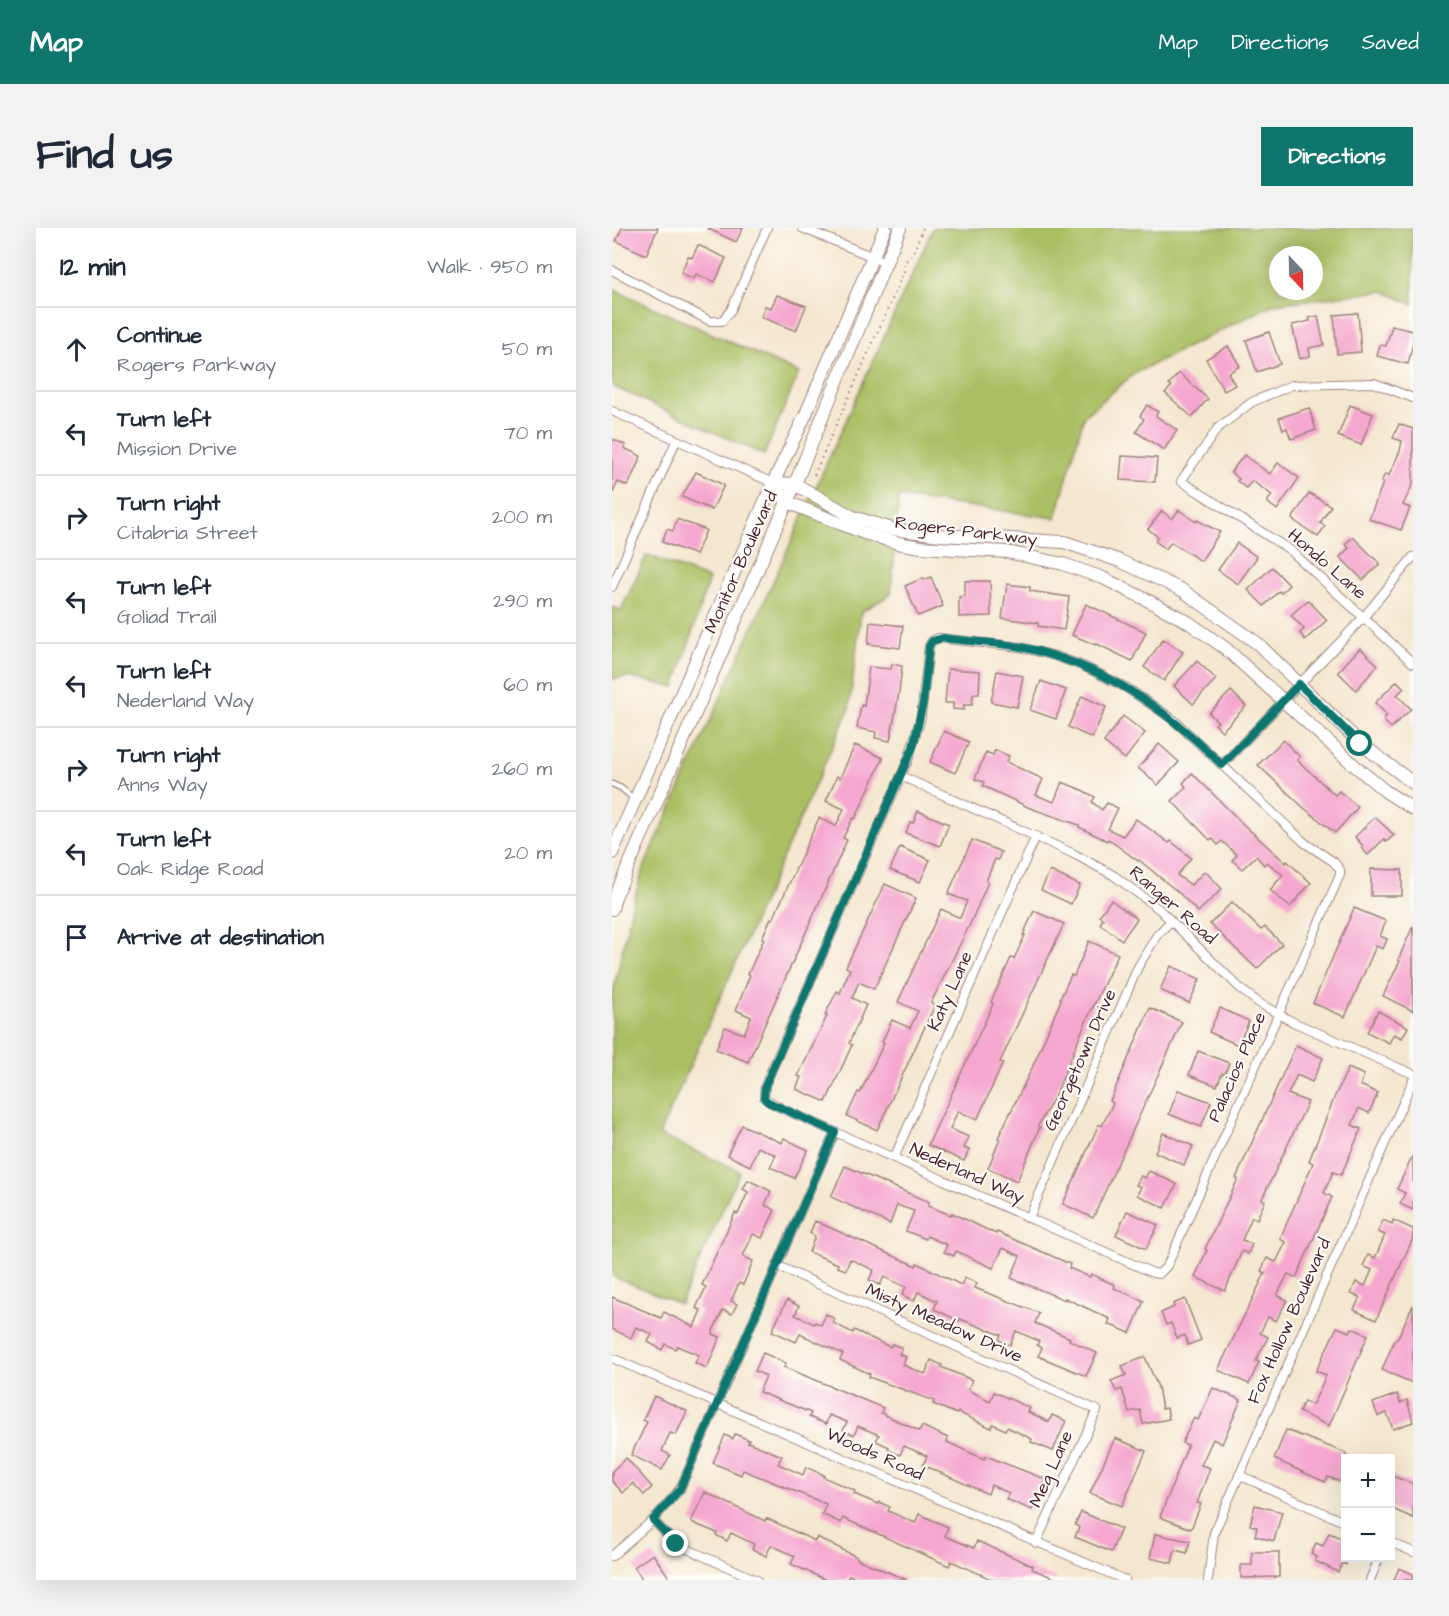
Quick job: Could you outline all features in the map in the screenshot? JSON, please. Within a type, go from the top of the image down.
[{"type":"street","points":[[612,270],[710,321],[722,321],[731,310],[767,228]]},
{"type":"street","points":[[802,228],[888,263]]},
{"type":"street","name":"Monitor Boulevard","points":[[612,853],[773,483],[805,416],[885,228]]},
{"type":"street","name":"Monitor Boulevard","points":[[612,909],[615,897],[795,484],[888,263],[900,228]]},
{"type":"street","name":"Hondo Lane","points":[[1413,398],[1374,383],[1292,385],[1252,402],[1218,428],[1181,481],[1290,550],[1413,663]]},
{"type":"street","name":"Rogers Parkway","points":[[612,411],[773,483],[795,484],[853,517],[892,529],[940,535],[1064,542],[1120,561],[1182,590],[1257,643],[1360,744],[1413,783]]},
{"type":"street","points":[[612,587],[676,441]]},
{"type":"street","points":[[773,483],[787,502]]},
{"type":"street","name":"Rogers Parkway","points":[[787,502],[864,533],[898,543],[944,549],[1007,552],[1063,564],[1103,578],[1166,609],[1205,633],[1225,648],[1371,779],[1413,810]]},
{"type":"street","points":[[901,776],[918,730],[929,646],[932,641],[943,638],[1020,647],[1083,666],[1150,702],[1174,720],[1222,765],[1363,618],[1413,557]]},
{"type":"street","name":"Palacios Place","points":[[1159,1274],[1167,1266],[1338,881],[1340,870],[1334,862],[1297,836],[1222,765]]},
{"type":"street","name":"Ranger Road","points":[[901,776],[1036,836],[1113,874],[1146,898],[1243,991],[1293,1022],[1413,1074]]},
{"type":"street","name":"Nederland Way","points":[[901,776],[769,1076],[764,1098],[774,1105],[1153,1274],[1159,1274]]},
{"type":"street","name":"Katy Lane","points":[[894,1158],[1036,836]]},
{"type":"street","name":"Georgetown Drive","points":[[1029,1218],[1138,968],[1157,936],[1171,921]]},
{"type":"street","name":"Fox Hollow Boulevard","points":[[1208,1580],[1214,1533],[1413,1080]]},
{"type":"street","points":[[612,1556],[653,1520],[680,1489],[835,1132]]},
{"type":"street","name":"Misty Meadow Drive","points":[[778,1266],[1097,1410]]},
{"type":"street","name":"Woods Road","points":[[612,1358],[1125,1580]]},
{"type":"street","name":"Meg Lane","points":[[1036,1543],[1097,1410]]},
{"type":"street","points":[[1239,1475],[1341,1520]]},
{"type":"street","points":[[653,1520],[676,1544],[757,1580]]},
{"type":"street","points":[[1395,1544],[1413,1552]]},
{"type":"street","points":[[1370,1580],[1377,1562]]},
{"type":"lane","points":[[612,784],[621,788],[634,800]]},
{"type":"path","points":[[814,475],[898,286],[904,263],[914,253],[923,228]]},
{"type":"green space","points":[[933,228],[1413,228],[1413,304],[1383,291],[1323,298],[1323,246],[1269,246],[1269,300],[1308,300],[1274,304],[1135,373],[1084,416],[1056,518],[899,497],[891,594],[861,612],[849,709],[659,1135],[740,1171],[680,1304],[612,1276],[612,996],[633,902],[645,865]]},
{"type":"green space","points":[[612,289],[799,373],[764,455],[612,386]]},
{"type":"green space","points":[[647,555],[709,579],[675,687],[628,677],[612,679],[612,607],[621,610]]},
{"type":"building","points":[[622,228],[658,228],[646,255],[616,241]]},
{"type":"building","points":[[707,228],[743,228],[736,242]]},
{"type":"building","points":[[698,245],[726,258],[715,282],[696,274],[694,279],[681,273],[688,256],[692,258]]},
{"type":"building","points":[[777,295],[806,306],[796,331],[761,317],[765,306],[771,308]]},
{"type":"building","points":[[1358,313],[1361,352],[1337,354],[1334,315]]},
{"type":"building","points":[[1318,316],[1324,345],[1309,348],[1310,356],[1300,359],[1292,325],[1310,321],[1309,318]]},
{"type":"building","points":[[1392,326],[1413,331],[1408,364],[1377,356],[1380,345],[1386,346]]},
{"type":"building","points":[[1269,332],[1280,364],[1257,372],[1246,340]]},
{"type":"building","points":[[1228,346],[1240,366],[1228,373],[1235,385],[1224,391],[1206,359]]},
{"type":"building","points":[[1179,373],[1208,399],[1192,417],[1165,393],[1172,386],[1169,384]]},
{"type":"building","points":[[1147,405],[1158,412],[1156,416],[1177,430],[1164,450],[1136,432],[1144,419],[1140,416]]},
{"type":"building","points":[[1350,405],[1373,414],[1361,445],[1338,436]]},
{"type":"building","points":[[1309,408],[1316,430],[1291,439],[1287,428],[1283,430],[1279,418]]},
{"type":"building","points":[[1399,424],[1413,429],[1413,484],[1403,505],[1410,508],[1401,530],[1369,519],[1383,483],[1381,482],[1385,474],[1389,475],[1400,451],[1402,441],[1393,438]]},
{"type":"building","points":[[612,439],[626,445],[624,448],[641,456],[628,486],[618,482],[612,494]]},
{"type":"building","points":[[1244,455],[1270,474],[1278,463],[1299,478],[1277,510],[1267,502],[1272,495],[1252,481],[1246,488],[1231,472]]},
{"type":"building","points":[[1122,456],[1157,458],[1155,482],[1120,480]]},
{"type":"building","points":[[696,472],[724,485],[712,510],[682,497]]},
{"type":"building","points":[[1309,493],[1331,506],[1320,523],[1325,526],[1318,537],[1292,519]]},
{"type":"building","points":[[1179,510],[1196,522],[1197,520],[1220,532],[1201,561],[1171,542],[1166,549],[1155,541],[1158,537],[1148,529],[1162,511],[1172,519]]},
{"type":"building","points":[[677,519],[706,530],[696,555],[662,542],[667,529],[673,531]]},
{"type":"building","points":[[1353,537],[1380,564],[1363,580],[1340,557],[1349,548],[1345,544]]},
{"type":"building","points":[[1237,543],[1257,557],[1238,584],[1218,570]]},
{"type":"building","points":[[1272,567],[1289,585],[1281,593],[1279,591],[1264,606],[1248,590]]},
{"type":"building","points":[[931,577],[943,606],[918,616],[905,586]]},
{"type":"building","points":[[965,581],[990,581],[991,616],[959,617],[959,597],[965,596]]},
{"type":"building","points":[[1007,584],[1030,587],[1030,591],[1069,597],[1064,630],[1038,626],[1038,623],[1002,618]]},
{"type":"building","points":[[1308,600],[1327,620],[1305,640],[1300,633],[1304,629],[1291,615]]},
{"type":"building","points":[[1086,604],[1146,632],[1132,661],[1072,635]]},
{"type":"building","points":[[870,622],[903,626],[900,648],[868,644]]},
{"type":"building","points":[[1163,639],[1183,652],[1164,681],[1144,667]]},
{"type":"building","points":[[1360,648],[1378,665],[1356,690],[1338,672]]},
{"type":"building","points":[[1197,661],[1216,679],[1193,704],[1174,686]]},
{"type":"building","points":[[892,664],[902,666],[890,741],[875,738],[876,732],[857,728],[861,705],[864,706],[869,667],[891,669]]},
{"type":"building","points":[[948,669],[980,671],[979,694],[973,694],[972,705],[964,705],[964,710],[953,709],[953,703],[945,703]]},
{"type":"building","points":[[997,671],[1023,676],[1017,707],[991,702]]},
{"type":"building","points":[[1041,681],[1066,690],[1056,719],[1030,710]]},
{"type":"building","points":[[1397,681],[1404,688],[1397,695],[1411,709],[1391,728],[1383,720],[1387,715],[1375,703]]},
{"type":"building","points":[[1231,691],[1246,706],[1222,731],[1215,724],[1218,722],[1209,713]]},
{"type":"building","points":[[1082,696],[1106,707],[1092,738],[1068,727]]},
{"type":"building","points":[[1123,716],[1145,733],[1125,759],[1104,742]]},
{"type":"building","points":[[944,731],[969,742],[955,773],[930,762]]},
{"type":"building","points":[[1283,740],[1300,757],[1297,760],[1335,795],[1339,791],[1358,807],[1335,833],[1258,765]]},
{"type":"building","points":[[1159,744],[1179,762],[1158,785],[1138,768]]},
{"type":"building","points":[[855,745],[883,758],[855,819],[853,818],[843,838],[847,840],[748,1062],[716,1049],[725,1027],[744,1034],[751,1017],[736,1010],[750,975],[748,974],[771,918],[773,919],[819,818],[836,826],[844,809],[826,801],[837,776],[840,778]]},
{"type":"building","points":[[995,750],[1009,756],[1006,762],[1043,779],[1036,795],[1054,802],[1062,782],[1095,797],[1092,802],[1102,810],[1107,803],[1118,808],[1108,829],[1123,836],[1136,819],[1169,843],[1171,841],[1191,858],[1177,875],[1191,885],[1205,871],[1222,889],[1198,912],[1139,860],[1108,839],[1107,841],[1079,825],[1030,808],[983,786],[984,782],[975,779],[986,752],[993,755]]},
{"type":"building","points":[[1192,773],[1244,825],[1311,883],[1290,907],[1270,890],[1283,875],[1267,862],[1264,865],[1256,856],[1242,869],[1232,860],[1237,855],[1222,841],[1218,845],[1212,838],[1210,840],[1172,801],[1186,787],[1183,783]]},
{"type":"building","points":[[918,811],[949,824],[940,846],[906,833]]},
{"type":"building","points":[[1375,817],[1394,835],[1386,842],[1384,839],[1368,855],[1355,837]]},
{"type":"building","points":[[972,840],[1001,852],[998,860],[995,859],[971,922],[931,1003],[935,1005],[877,1130],[847,1116],[884,1043],[882,1042],[892,1020],[910,1028],[918,1011],[898,1002],[941,909],[960,918],[967,901],[948,894]]},
{"type":"building","points":[[900,847],[930,860],[920,882],[890,870]]},
{"type":"building","points":[[1371,869],[1402,870],[1402,896],[1371,896]]},
{"type":"building","points":[[1050,871],[1080,885],[1071,904],[1041,890]]},
{"type":"building","points":[[885,884],[916,898],[874,989],[859,982],[852,998],[866,1005],[849,1043],[852,1045],[826,1102],[796,1089],[801,1077],[798,1076],[837,991],[840,993],[850,969],[846,967]]},
{"type":"building","points":[[1111,900],[1137,919],[1122,940],[1100,924],[1103,919],[1099,916]]},
{"type":"building","points":[[1232,902],[1261,930],[1265,927],[1282,944],[1257,969],[1210,924]]},
{"type":"building","points":[[1354,908],[1386,921],[1380,936],[1387,939],[1383,949],[1376,946],[1345,1017],[1313,1003]]},
{"type":"building","points":[[1034,911],[1064,924],[1000,1062],[1003,1063],[977,1120],[958,1111],[950,1129],[969,1137],[964,1148],[969,1150],[964,1161],[928,1145]]},
{"type":"building","points":[[1413,926],[1413,1011],[1383,996],[1400,961],[1398,960]]},
{"type":"building","points":[[1089,941],[1118,954],[1084,1026],[1056,1094],[1038,1126],[1040,1127],[1017,1181],[988,1168],[1000,1139],[998,1138],[1032,1068],[1071,975],[1074,976]]},
{"type":"building","points":[[1171,966],[1200,979],[1189,1003],[1160,990]]},
{"type":"building","points":[[1150,1008],[1182,1022],[1093,1218],[1063,1204],[1099,1124],[1102,1126],[1113,1103],[1110,1101]]},
{"type":"building","points":[[1220,1008],[1249,1021],[1238,1045],[1209,1032]]},
{"type":"building","points":[[1378,1011],[1408,1027],[1402,1038],[1394,1034],[1389,1043],[1367,1032]]},
{"type":"building","points":[[1296,1045],[1323,1058],[1312,1082],[1297,1075],[1288,1094],[1308,1102],[1262,1199],[1265,1201],[1257,1219],[1252,1217],[1242,1240],[1252,1244],[1248,1254],[1242,1251],[1225,1291],[1195,1277],[1207,1250],[1205,1249]]},
{"type":"building","points":[[1198,1051],[1229,1063],[1217,1086],[1189,1075]]},
{"type":"building","points":[[1348,1068],[1364,1075],[1360,1085],[1378,1093],[1369,1113],[1359,1108],[1352,1125],[1361,1129],[1341,1175],[1333,1172],[1324,1193],[1332,1197],[1296,1278],[1288,1274],[1277,1295],[1287,1300],[1276,1321],[1268,1317],[1260,1333],[1268,1337],[1256,1361],[1259,1362],[1249,1384],[1218,1370],[1265,1273],[1261,1271],[1267,1258],[1276,1262],[1286,1242],[1280,1239],[1313,1163],[1309,1161]]},
{"type":"building","points":[[1178,1090],[1211,1102],[1201,1127],[1169,1114]]},
{"type":"building","points":[[742,1125],[782,1143],[784,1138],[808,1150],[794,1178],[770,1167],[776,1155],[758,1147],[750,1166],[727,1155]]},
{"type":"building","points":[[1163,1133],[1193,1146],[1184,1165],[1155,1152]]},
{"type":"building","points":[[1413,1155],[1413,1210],[1400,1204],[1405,1193],[1397,1189]]},
{"type":"building","points":[[845,1166],[929,1202],[928,1206],[951,1215],[952,1213],[996,1234],[997,1232],[1070,1264],[1069,1268],[1090,1277],[1091,1274],[1115,1285],[1114,1288],[1144,1301],[1130,1333],[1108,1324],[1110,1319],[1065,1298],[1065,1300],[1011,1278],[1020,1256],[1003,1248],[993,1268],[956,1251],[954,1256],[944,1252],[947,1245],[927,1236],[926,1239],[906,1231],[914,1211],[897,1205],[890,1224],[831,1197]]},
{"type":"building","points":[[1149,1171],[1177,1184],[1165,1208],[1137,1195],[1141,1187],[1136,1185],[1141,1176],[1145,1178]]},
{"type":"building","points":[[748,1180],[771,1191],[765,1205],[775,1210],[762,1238],[753,1234],[743,1256],[753,1261],[743,1285],[739,1283],[731,1301],[737,1304],[732,1314],[723,1310],[713,1331],[713,1334],[720,1337],[707,1368],[695,1363],[699,1355],[665,1344],[662,1350],[648,1342],[652,1334],[636,1327],[631,1338],[612,1329],[612,1297],[661,1318],[664,1312],[694,1327],[701,1310],[696,1308],[706,1287],[702,1285],[735,1213],[738,1214],[748,1192],[743,1189]]},
{"type":"building","points":[[1127,1211],[1158,1225],[1146,1249],[1116,1235]]},
{"type":"building","points":[[1383,1220],[1392,1224],[1393,1220],[1413,1229],[1413,1238],[1376,1320],[1354,1310],[1360,1297],[1351,1294],[1356,1282],[1365,1286],[1372,1270],[1363,1266],[1368,1255],[1375,1258],[1385,1235],[1378,1232]]},
{"type":"building","points":[[815,1221],[916,1266],[917,1263],[961,1285],[965,1278],[977,1283],[975,1288],[1039,1313],[1035,1323],[1097,1353],[1086,1376],[1038,1356],[1042,1348],[1037,1345],[1039,1341],[1016,1331],[1010,1345],[999,1340],[1001,1335],[960,1319],[959,1321],[934,1309],[937,1301],[918,1292],[914,1301],[902,1295],[906,1287],[884,1277],[880,1285],[869,1280],[874,1270],[850,1259],[846,1270],[837,1267],[838,1264],[809,1252],[815,1236],[810,1233]]},
{"type":"building","points":[[1185,1299],[1201,1340],[1188,1345],[1185,1335],[1177,1338],[1171,1323],[1166,1325],[1161,1313]]},
{"type":"building","points":[[787,1300],[799,1306],[795,1315],[814,1324],[815,1322],[821,1325],[826,1314],[835,1319],[833,1323],[853,1333],[854,1330],[890,1347],[892,1344],[902,1348],[899,1354],[906,1357],[903,1365],[925,1374],[931,1360],[942,1365],[941,1367],[972,1380],[968,1390],[990,1401],[994,1392],[1030,1408],[1028,1412],[1049,1422],[1052,1415],[1066,1421],[1053,1451],[1031,1442],[1032,1439],[1007,1427],[1005,1430],[993,1424],[991,1428],[958,1412],[957,1414],[933,1404],[934,1401],[869,1377],[870,1374],[840,1360],[843,1354],[800,1334],[796,1342],[772,1331]]},
{"type":"building","points":[[1413,1305],[1413,1383],[1382,1370]]},
{"type":"building","points":[[1337,1327],[1350,1332],[1352,1328],[1368,1335],[1329,1426],[1299,1412],[1304,1401],[1312,1405],[1319,1392],[1326,1375],[1316,1371]]},
{"type":"building","points":[[763,1353],[786,1363],[784,1367],[883,1408],[881,1413],[919,1431],[922,1426],[948,1438],[947,1442],[984,1459],[986,1456],[1045,1479],[1032,1510],[1006,1499],[1009,1493],[991,1485],[988,1494],[923,1465],[927,1456],[904,1446],[900,1455],[888,1450],[889,1447],[876,1441],[879,1435],[858,1426],[854,1435],[843,1430],[847,1422],[829,1415],[826,1424],[809,1417],[811,1413],[759,1392],[766,1376],[755,1371]]},
{"type":"building","points":[[1145,1357],[1158,1387],[1162,1409],[1167,1408],[1169,1419],[1143,1424],[1140,1410],[1129,1412],[1122,1389],[1116,1391],[1111,1381],[1126,1375],[1122,1366]]},
{"type":"building","points":[[1213,1388],[1241,1400],[1222,1444],[1213,1439],[1201,1465],[1210,1468],[1197,1503],[1201,1504],[1191,1529],[1160,1517],[1188,1445],[1182,1443],[1194,1418],[1198,1420]]},
{"type":"building","points":[[1397,1394],[1400,1403],[1407,1400],[1413,1422],[1393,1429],[1387,1413],[1378,1416],[1373,1403]]},
{"type":"building","points":[[654,1396],[687,1411],[676,1435],[670,1433],[662,1451],[670,1455],[662,1470],[631,1455],[647,1422],[643,1420]]},
{"type":"building","points":[[1286,1430],[1346,1453],[1341,1454],[1341,1482],[1328,1477],[1325,1482],[1274,1459]]},
{"type":"building","points":[[735,1434],[782,1456],[778,1464],[803,1475],[806,1467],[855,1491],[854,1494],[890,1507],[888,1511],[915,1523],[919,1514],[948,1527],[945,1536],[974,1548],[977,1541],[1059,1580],[993,1580],[951,1561],[949,1566],[843,1518],[841,1523],[822,1514],[826,1504],[743,1470],[741,1475],[713,1463],[725,1435],[733,1439]]},
{"type":"building","points":[[1115,1438],[1146,1451],[1122,1506],[1090,1493]]},
{"type":"building","points":[[626,1458],[652,1487],[644,1495],[633,1483],[623,1493],[612,1481],[612,1471]]},
{"type":"building","points":[[1395,1477],[1413,1484],[1413,1518],[1395,1510]]},
{"type":"building","points":[[705,1492],[765,1521],[766,1518],[815,1541],[817,1537],[857,1559],[907,1580],[860,1580],[849,1575],[847,1580],[826,1580],[791,1564],[795,1556],[771,1545],[766,1556],[752,1549],[754,1544],[731,1533],[727,1541],[716,1535],[717,1533],[691,1522]]},
{"type":"building","points":[[1255,1505],[1282,1512],[1274,1541],[1255,1536],[1257,1527],[1250,1525]]},
{"type":"building","points":[[1081,1512],[1121,1529],[1111,1552],[1075,1537],[1079,1527],[1075,1525]]},
{"type":"building","points":[[1329,1533],[1341,1538],[1341,1562],[1346,1562],[1346,1565],[1342,1563],[1338,1572],[1315,1561],[1317,1557],[1311,1554],[1316,1543],[1323,1546]]},
{"type":"building","points":[[1155,1534],[1190,1541],[1187,1553],[1175,1550],[1172,1563],[1150,1558]]},
{"type":"building","points":[[1252,1552],[1279,1552],[1279,1577],[1241,1578],[1241,1565],[1252,1565]]},
{"type":"building","points":[[653,1554],[671,1580],[643,1580],[634,1567]]},
{"type":"building","points":[[1399,1568],[1413,1574],[1413,1580],[1394,1580]]},
{"type":"route","points":[[676,1544],[653,1520],[680,1489],[835,1132],[768,1102],[764,1098],[765,1086],[913,747],[921,717],[929,646],[932,641],[943,638],[1020,647],[1083,666],[1150,702],[1174,720],[1222,765],[1299,684],[1360,744]]}]
